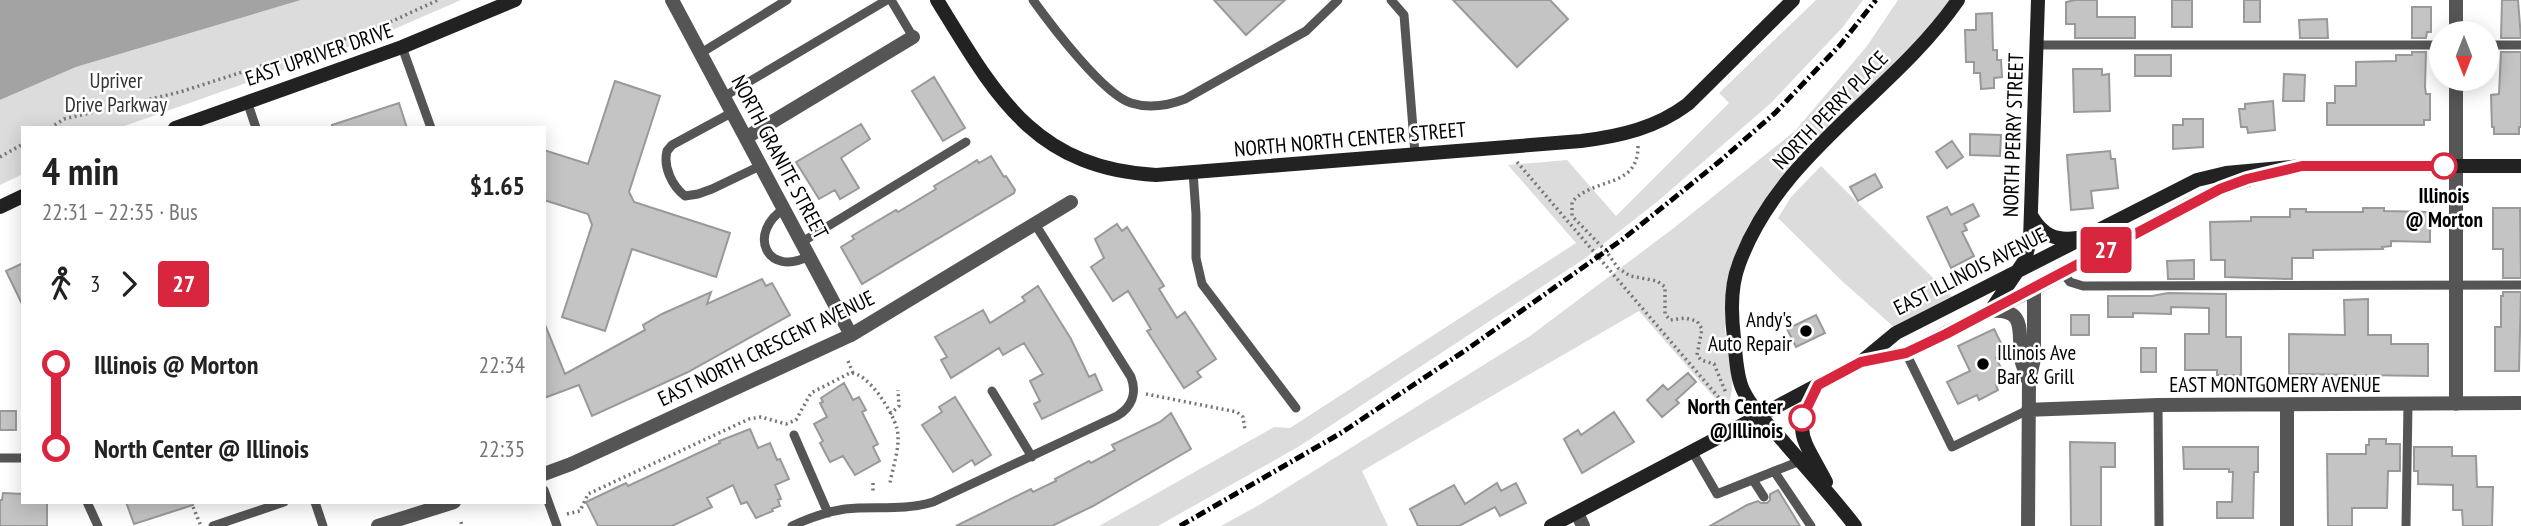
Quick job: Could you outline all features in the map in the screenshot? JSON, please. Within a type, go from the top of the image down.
[{"type":"main road","name":"EAST UPRIVER DRIVE","points":[[180,126],[402,47],[515,0]]},
{"type":"main road","name":"NORTH NORTH CENTER STREET","points":[[937,0],[996,93],[1022,122],[1051,144],[1084,160],[1122,171],[1156,175],[1504,147],[1603,138],[1634,132],[1670,116],[1688,104],[1793,0]]},
{"type":"main road","name":"NORTH PERRY PLACE","points":[[1761,416],[1743,390],[1736,361],[1731,311],[1738,267],[1756,225],[1795,170],[1900,67],[1944,20],[1958,0]]},
{"type":"main road","name":"NORTH PERRY STREET","points":[[2020,270],[2028,251],[2032,217],[2038,0]]},
{"type":"main road","name":"EAST ILLINOIS AVENUE","points":[[1861,362],[1906,353],[2034,289],[2220,189],[2247,179],[2302,166]]},
{"type":"main road","name":"EAST ILLINOIS AVENUE","points":[[1551,526],[1580,519],[1692,451],[1861,362],[1896,333],[2197,180],[2226,173],[2302,166],[2521,166]]},
{"type":"main road","points":[[0,207],[21,197]]},
{"type":"main road","points":[[2032,217],[2039,228],[2049,235],[2059,239],[2081,238]]},
{"type":"main road","points":[[1990,311],[2020,270]]},
{"type":"main road","points":[[1818,385],[1806,407],[1801,426],[1804,441],[1836,502]]},
{"type":"main road","points":[[1761,416],[1855,526]]},
{"type":"street","name":"NORTH GRANITE STREET","points":[[672,0],[851,335]]},
{"type":"street","points":[[2456,0],[2456,21]]},
{"type":"street","points":[[747,137],[913,37]]},
{"type":"street","points":[[2456,91],[2456,404]]},
{"type":"street","name":"EAST NORTH CRESCENT AVENUE","points":[[546,473],[851,335],[1071,202]]},
{"type":"street","points":[[2028,526],[2028,410],[2029,381],[2034,359],[2034,289]]},
{"type":"street","points":[[1990,311],[2011,312],[2018,323],[2021,359],[2029,381]]},
{"type":"street","name":"EAST MONTGOMERY AVENUE","points":[[2028,410],[2158,405],[2521,403]]},
{"type":"street","points":[[2287,405],[2287,526]]},
{"type":"street","points":[[378,526],[448,504]]},
{"type":"lane","points":[[701,53],[787,0]]},
{"type":"lane","points":[[724,96],[889,0],[913,37]]},
{"type":"lane","points":[[1033,0],[1068,47],[1116,94],[1128,102],[1150,107],[1170,105],[1185,99],[1306,31],[1338,0]]},
{"type":"lane","points":[[1391,0],[1404,15],[1415,154]]},
{"type":"lane","points":[[2036,45],[2429,45]]},
{"type":"lane","points":[[2499,45],[2521,45]]},
{"type":"lane","points":[[402,47],[430,126]]},
{"type":"lane","points":[[247,101],[255,126]]},
{"type":"lane","points":[[733,112],[672,145],[667,151],[666,165],[672,181],[681,194],[690,196],[712,190],[762,165]]},
{"type":"lane","points":[[785,208],[773,216],[765,228],[765,244],[771,256],[780,262],[789,263],[805,249],[967,142]]},
{"type":"lane","points":[[1193,172],[1196,258],[1202,284],[1296,408]]},
{"type":"lane","points":[[792,526],[828,513],[854,509],[922,506],[1122,414],[1130,405],[1134,391],[1128,371],[1035,224]]},
{"type":"lane","points":[[2063,273],[2070,282],[2083,286],[2521,285]]},
{"type":"lane","points":[[1906,353],[1952,447],[2028,410]]},
{"type":"lane","points":[[992,391],[1032,457]]},
{"type":"lane","points":[[2406,526],[2408,404]]},
{"type":"lane","points":[[2158,405],[2159,526]]},
{"type":"lane","points":[[794,436],[828,513]]},
{"type":"lane","points":[[1692,451],[1717,494],[1800,461]]},
{"type":"lane","points":[[0,458],[21,458]]},
{"type":"lane","points":[[1774,471],[1811,526]]},
{"type":"lane","points":[[1753,480],[1764,497]]},
{"type":"lane","points":[[546,496],[557,526]]},
{"type":"lane","points":[[89,504],[98,526]]},
{"type":"lane","points":[[213,526],[278,504]]},
{"type":"lane","points":[[316,504],[323,526]]},
{"type":"path","points":[[53,126],[64,119],[180,92],[373,30],[438,0]]},
{"type":"path","points":[[1634,132],[1638,149],[1635,164],[1628,175],[1591,187],[1579,194],[1572,202],[1572,216],[1606,251],[1618,268],[1630,276],[1657,281],[1665,287],[1665,314],[1670,320],[1685,318],[1697,321],[1702,328],[1697,355],[1701,360],[1714,364],[1717,376],[1730,397]]},
{"type":"path","points":[[0,157],[21,145]]},
{"type":"path","points":[[1504,147],[1726,406]]},
{"type":"path","points":[[848,361],[853,373]]},
{"type":"path","points":[[568,514],[580,511],[588,494],[749,419],[761,417],[786,424],[796,420],[811,393],[853,373],[864,377],[890,414],[897,429],[890,482]]},
{"type":"path","points":[[890,414],[899,406],[898,390]]},
{"type":"path","points":[[1134,391],[1237,412],[1243,417],[1245,430]]},
{"type":"path","points":[[192,504],[201,526]]},
{"type":"green space","name":"Upriver Drive Parkway","points":[[301,0],[461,0],[376,37],[125,126],[21,126],[21,175],[0,185],[0,100],[76,67]]},
{"type":"green space","points":[[1816,0],[1863,0],[1842,28],[1771,103],[1658,201],[1584,259],[1298,447],[1158,526],[1099,526],[1274,427],[1290,428],[1576,243],[1508,165],[1567,160],[1616,216],[1729,103],[1719,93]]},
{"type":"green space","points":[[1898,0],[1952,0],[1907,51],[1791,168],[1750,223],[1735,260],[1727,293],[1725,327],[1732,390],[1725,410],[1639,311],[1362,471],[1388,526],[1221,526],[1530,336],[1675,227],[1795,131],[1867,46]]},
{"type":"green space","points":[[1821,166],[1953,298],[1895,328],[1843,282],[1778,218],[1791,197]]},
{"type":"shaded area","points":[[0,0],[301,0],[76,67],[0,100]]},
{"type":"building","points":[[1214,0],[1285,0],[1246,35]]},
{"type":"building","points":[[1453,0],[1550,0],[1568,19],[1517,67]]},
{"type":"building","points":[[2097,0],[2097,17],[2135,17],[2135,38],[2075,38],[2075,24],[2066,24],[2066,2]]},
{"type":"building","points":[[2172,0],[2192,0],[2192,27],[2172,27]]},
{"type":"building","points":[[2244,0],[2260,0],[2260,22],[2244,22]]},
{"type":"building","points":[[2502,0],[2518,0],[2521,38],[2501,38]]},
{"type":"building","points":[[2412,7],[2431,7],[2431,21],[2426,38],[2412,38]]},
{"type":"building","points":[[1992,13],[1993,50],[1997,50],[1997,60],[2001,60],[2002,77],[1994,78],[1994,88],[1981,89],[1980,73],[1974,73],[1974,62],[1966,62],[1965,30],[1976,30],[1976,14]]},
{"type":"building","points":[[2327,19],[2328,38],[2300,38],[2299,20]]},
{"type":"building","points":[[2412,52],[2426,52],[2425,87],[2426,94],[2430,94],[2430,120],[2424,120],[2424,125],[2327,125],[2327,103],[2335,103],[2335,86],[2356,86],[2356,62],[2396,61],[2396,55],[2412,55]]},
{"type":"building","points":[[2501,52],[2521,52],[2519,134],[2494,134],[2492,127],[2491,95],[2499,94]]},
{"type":"building","points":[[2135,55],[2171,55],[2171,76],[2135,76]]},
{"type":"building","points":[[2073,69],[2102,69],[2102,75],[2109,74],[2110,111],[2074,112]]},
{"type":"building","points":[[2284,74],[2305,75],[2304,101],[2283,101]]},
{"type":"building","points":[[934,77],[965,128],[943,141],[912,91]]},
{"type":"building","points":[[615,81],[660,96],[629,192],[634,202],[730,233],[716,277],[632,249],[605,331],[562,317],[592,225],[588,214],[546,201],[546,151],[588,164]]},
{"type":"building","points":[[2273,101],[2275,130],[2248,133],[2247,127],[2241,127],[2239,109],[2245,109],[2245,104]]},
{"type":"building","points":[[399,103],[406,126],[332,126]]},
{"type":"building","points":[[2183,119],[2203,119],[2203,147],[2173,149],[2173,125],[2183,125]]},
{"type":"building","points":[[861,124],[870,139],[841,158],[859,188],[840,199],[835,190],[819,199],[796,162]]},
{"type":"building","points":[[1970,134],[2001,135],[2000,156],[1970,155]]},
{"type":"building","points":[[1952,141],[1963,157],[1947,168],[1936,152]]},
{"type":"building","points":[[2110,151],[2111,159],[2115,159],[2118,188],[2091,191],[2093,208],[2071,210],[2067,155]]},
{"type":"building","points":[[991,156],[1015,190],[1014,193],[862,284],[841,247],[854,239],[852,236],[936,189],[934,186],[977,160],[979,163]]},
{"type":"building","points":[[1875,174],[1882,187],[1858,201],[1850,187]]},
{"type":"building","points":[[1973,204],[1979,216],[1964,224],[1967,230],[1962,232],[1974,256],[1951,268],[1927,217],[1947,207],[1951,215]]},
{"type":"building","points":[[2363,208],[2430,212],[2430,242],[2391,241],[2391,246],[2382,247],[2383,249],[2313,250],[2313,258],[2292,258],[2292,279],[2225,277],[2225,260],[2211,260],[2210,222],[2251,221],[2251,217],[2290,217],[2290,209],[2306,209],[2306,212],[2363,212]]},
{"type":"building","points":[[2493,208],[2520,208],[2521,278],[2503,278],[2503,249],[2493,249]]},
{"type":"building","points":[[1117,224],[1122,231],[1127,227],[1164,286],[1159,289],[1177,318],[1185,312],[1216,359],[1197,372],[1201,377],[1184,388],[1147,331],[1151,329],[1128,291],[1113,301],[1091,267],[1104,258],[1095,239]]},
{"type":"building","points":[[2194,260],[2194,279],[2168,279],[2167,261]]},
{"type":"building","points":[[21,264],[21,302],[6,271]]},
{"type":"building","points":[[762,279],[766,286],[772,283],[790,315],[688,372],[592,416],[579,385],[546,397],[546,327],[565,374],[645,330],[643,325],[662,314],[711,292],[707,304]]},
{"type":"building","points":[[1038,286],[1071,339],[1089,377],[1095,374],[1102,390],[1042,419],[1034,404],[1040,401],[1030,381],[1043,374],[1024,343],[1003,355],[999,348],[951,378],[941,360],[947,357],[935,337],[983,310],[990,323],[1025,301],[1022,297]]},
{"type":"building","points":[[2503,292],[2521,292],[2519,371],[2495,371],[2495,327],[2501,327]]},
{"type":"building","points":[[2168,293],[2226,294],[2226,337],[2241,337],[2241,375],[2217,375],[2217,370],[2185,370],[2185,334],[2209,334],[2209,308],[2171,307],[2171,314],[2133,313],[2133,317],[2108,317],[2108,296],[2152,296]]},
{"type":"building","points":[[2368,299],[2368,335],[2391,335],[2391,344],[2428,344],[2428,376],[2289,374],[2289,334],[2345,335],[2344,300]]},
{"type":"building","name":"Andy's Auto Repair","points":[[1816,315],[1825,333],[1796,347],[1787,329]]},
{"type":"building","points":[[2071,315],[2089,315],[2089,335],[2071,335]]},
{"type":"building","name":"Illinois Ave Bar & Grill","points":[[1994,329],[2006,353],[1996,358],[2007,380],[1996,385],[1998,390],[1979,400],[1977,395],[1958,404],[1947,382],[1970,371],[1958,346]]},
{"type":"building","points":[[2141,348],[2156,348],[2156,372],[2141,372]]},
{"type":"building","points":[[1688,373],[1696,382],[1676,400],[1679,403],[1662,417],[1647,400],[1663,385],[1668,390]]},
{"type":"building","points":[[844,383],[853,400],[859,397],[866,410],[862,412],[878,444],[873,447],[880,461],[855,475],[843,456],[830,462],[814,424],[827,417],[820,403],[823,402],[821,398]]},
{"type":"building","points":[[955,397],[991,455],[975,465],[972,460],[953,472],[922,425],[942,412],[939,407]]},
{"type":"building","points":[[0,411],[16,411],[16,430],[0,430]]},
{"type":"building","points":[[1614,412],[1634,442],[1582,473],[1564,439],[1578,430],[1581,435]]},
{"type":"building","points":[[1171,413],[1191,449],[1093,506],[1052,526],[956,526],[1031,489],[1033,492],[1056,481],[1055,479],[1089,461],[1091,463],[1115,450],[1112,445],[1160,422]]},
{"type":"building","points":[[750,429],[758,448],[770,443],[789,479],[775,485],[781,499],[778,500],[780,506],[772,509],[773,511],[756,518],[747,502],[741,504],[733,485],[707,498],[712,507],[672,526],[598,526],[586,502],[626,483],[628,486],[720,443],[719,441]]},
{"type":"building","points":[[2369,439],[2386,439],[2386,444],[2400,444],[2400,471],[2388,471],[2387,508],[2352,508],[2352,526],[2328,526],[2327,454],[2366,454]]},
{"type":"building","points":[[2070,442],[2115,443],[2115,467],[2101,467],[2101,526],[2071,526]]},
{"type":"building","points":[[2183,447],[2258,447],[2258,472],[2254,472],[2253,518],[2217,518],[2217,502],[2232,502],[2233,472],[2229,472],[2229,469],[2184,469]]},
{"type":"building","points":[[2414,447],[2452,447],[2452,456],[2476,456],[2477,487],[2493,487],[2492,526],[2463,526],[2462,510],[2453,510],[2453,485],[2418,484],[2418,471],[2414,471]]},
{"type":"building","points":[[1497,483],[1501,491],[1516,483],[1526,503],[1500,516],[1495,507],[1459,526],[1418,526],[1410,509],[1454,485],[1465,504]]},
{"type":"building","points":[[1778,490],[1800,526],[1710,526],[1747,505],[1758,501],[1767,503],[1770,494]]},
{"type":"building","points":[[3,493],[21,494],[21,504],[47,504],[47,526],[0,526]]},
{"type":"building","points":[[127,504],[193,504],[193,505],[134,524]]},
{"type":"railway","points":[[1180,526],[1341,433],[1466,350],[1623,239],[1775,113],[1840,45],[1876,0]]},
{"type":"bus line","name":"27","points":[[1802,418],[1818,385],[1861,362],[1906,353],[1946,334],[2220,189],[2247,179],[2302,166],[2444,166]]},
{"type":"place","name":"Illinois @ Morton","points":[[2444,166]]},
{"type":"place","name":"Andy's Auto Repair","points":[[1806,331]]},
{"type":"place","name":"Illinois Ave Bar & Grill","points":[[1983,364]]},
{"type":"place","name":"North Center @ Illinois","points":[[1802,418]]}]
